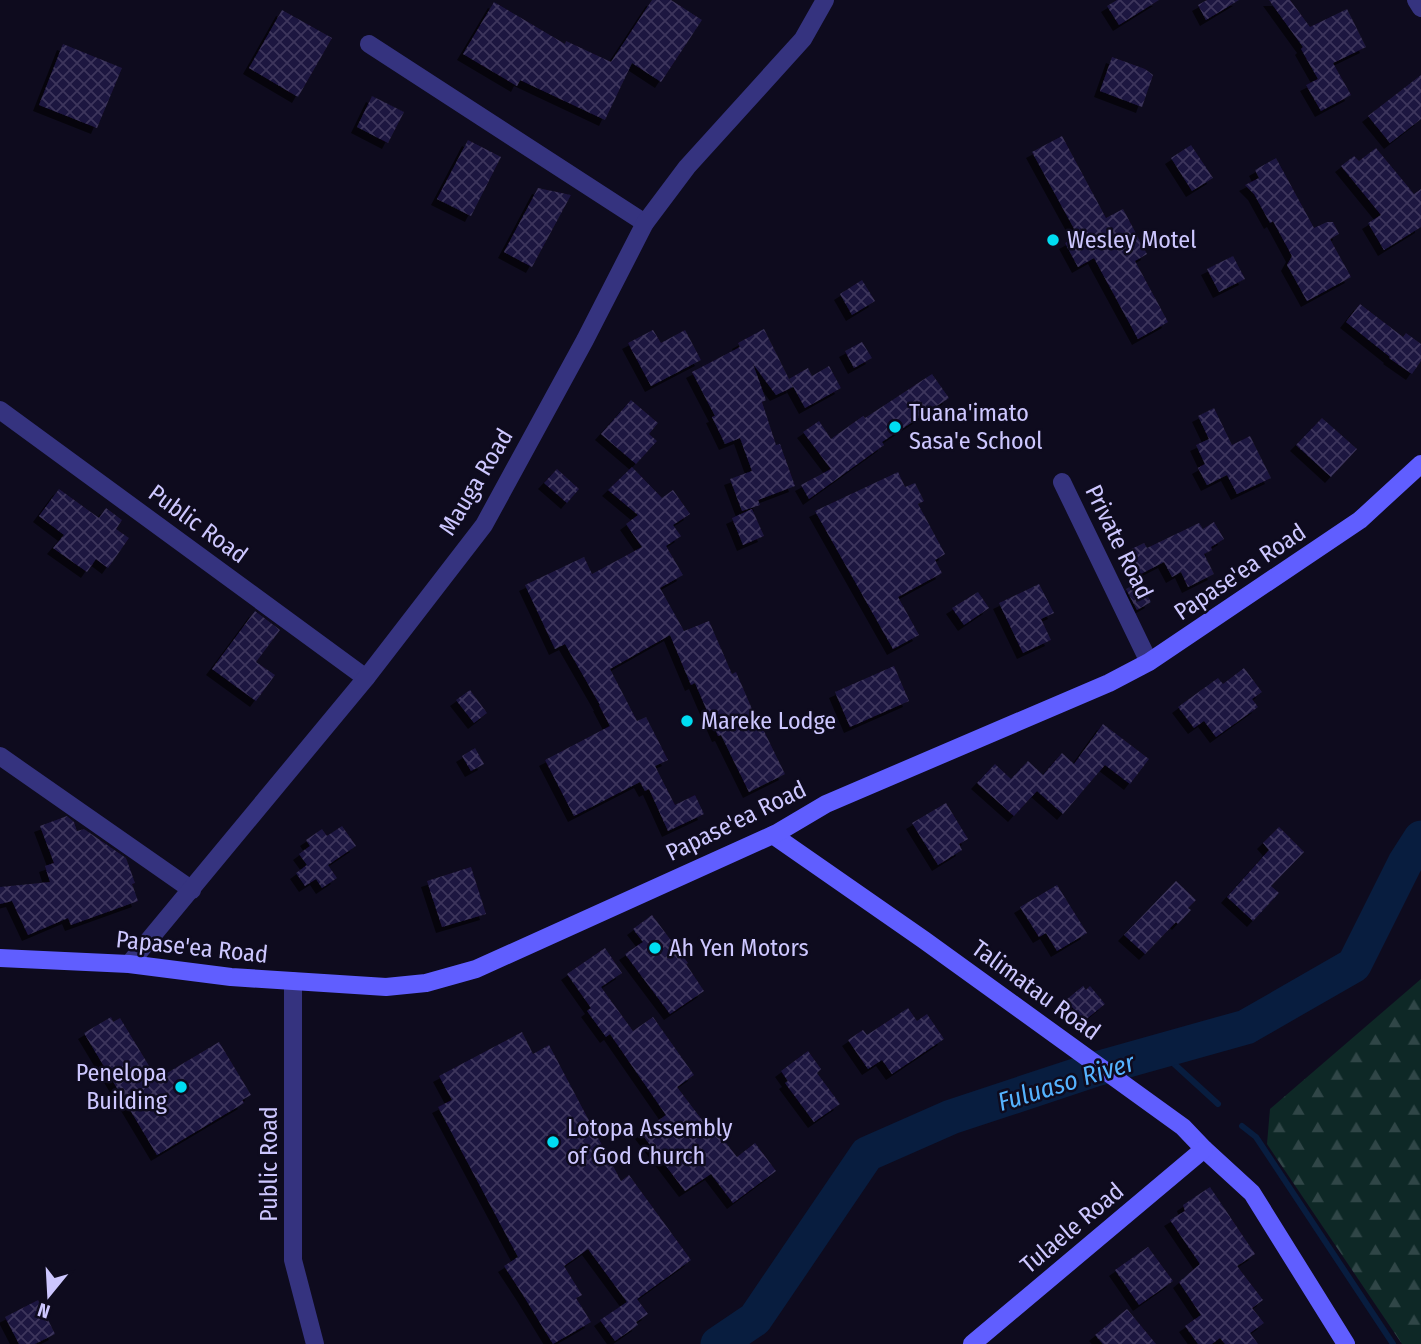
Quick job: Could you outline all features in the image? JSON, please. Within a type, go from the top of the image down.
[{"type":"main road","name":"Papase'ea Road","points":[[0,958],[129,964],[231,977],[386,987],[426,983],[476,969],[773,835],[826,804],[1109,683],[1149,663],[1360,520],[1421,464]]},
{"type":"main road","name":"Talimatau Road","points":[[773,835],[1183,1127],[1252,1193],[1346,1344]]},
{"type":"main road","name":"Tulaele Road","points":[[972,1344],[1204,1149]]},
{"type":"street","name":"Mauga Road","points":[[129,964],[366,678],[484,525],[645,223],[687,167],[803,39],[825,0]]},
{"type":"street","points":[[1416,0],[1421,8]]},
{"type":"street","points":[[369,44],[645,223]]},
{"type":"street","name":"Public Road","points":[[0,410],[366,678]]},
{"type":"street","name":"Private Road","points":[[1062,482],[1149,663]]},
{"type":"street","points":[[0,756],[192,890]]},
{"type":"street","name":"Public Road","points":[[293,981],[293,1260],[315,1344]]},
{"type":"green space","points":[[1421,979],[1421,1344],[1402,1344],[1267,1144],[1270,1109]]},
{"type":"building","points":[[652,0],[671,0],[702,20],[661,82],[632,63],[605,120],[520,80],[517,86],[463,54],[494,2],[565,44],[566,41],[611,62]]},
{"type":"building","points":[[1117,0],[1159,0],[1119,25],[1107,6]]},
{"type":"building","points":[[1207,0],[1239,0],[1206,20],[1198,5]]},
{"type":"building","points":[[1269,0],[1290,0],[1310,27],[1347,9],[1366,47],[1333,63],[1351,95],[1321,111],[1306,85],[1318,79],[1301,49],[1303,47]]},
{"type":"building","points":[[282,10],[332,38],[298,97],[249,68]]},
{"type":"building","points":[[63,44],[122,68],[97,128],[39,105]]},
{"type":"building","points":[[1112,57],[1145,69],[1153,75],[1142,107],[1100,91]]},
{"type":"building","points":[[1421,75],[1421,119],[1390,143],[1368,116]]},
{"type":"building","points":[[372,96],[404,112],[388,143],[357,127]]},
{"type":"building","points":[[1062,136],[1106,218],[1123,209],[1147,254],[1135,261],[1168,322],[1138,339],[1094,258],[1078,267],[1065,243],[1078,236],[1032,152]]},
{"type":"building","points":[[468,140],[501,157],[471,216],[437,199]]},
{"type":"building","points":[[1191,145],[1213,178],[1192,191],[1171,158]]},
{"type":"building","points":[[1376,148],[1414,194],[1421,189],[1421,227],[1384,250],[1368,223],[1381,215],[1341,166],[1354,156],[1359,161]]},
{"type":"building","points":[[1276,158],[1314,228],[1333,222],[1339,234],[1330,239],[1351,277],[1307,301],[1287,265],[1292,256],[1273,221],[1270,223],[1254,194],[1245,185],[1259,178],[1255,170]]},
{"type":"building","points":[[538,188],[571,195],[532,267],[504,252]]},
{"type":"building","points":[[1233,256],[1245,279],[1219,292],[1207,269]]},
{"type":"building","points":[[862,280],[875,301],[852,315],[840,294]]},
{"type":"building","points":[[1360,304],[1403,337],[1406,333],[1421,344],[1421,361],[1412,374],[1346,322]]},
{"type":"building","points":[[764,329],[793,387],[776,395],[753,364],[766,400],[762,402],[776,445],[780,444],[795,486],[758,500],[760,505],[742,511],[730,479],[752,471],[740,438],[725,444],[712,417],[715,416],[692,372],[740,347],[738,343]]},
{"type":"building","points":[[653,330],[661,343],[685,330],[701,360],[651,386],[628,343]]},
{"type":"building","points":[[862,342],[872,358],[854,368],[845,351]]},
{"type":"building","points":[[829,366],[841,388],[805,408],[789,379],[808,368],[812,376]]},
{"type":"building","points":[[932,374],[949,398],[882,442],[884,445],[809,499],[801,485],[831,469],[803,432],[819,421],[831,439]]},
{"type":"building","points":[[631,400],[658,423],[649,434],[657,441],[636,464],[601,434]]},
{"type":"building","points":[[1214,408],[1232,445],[1250,436],[1271,478],[1237,494],[1227,475],[1207,485],[1198,468],[1205,464],[1196,445],[1209,439],[1198,416]]},
{"type":"building","points":[[1322,418],[1357,449],[1331,477],[1296,445]]},
{"type":"building","points":[[632,467],[662,498],[673,490],[690,514],[673,525],[681,536],[666,546],[683,575],[660,588],[684,631],[709,621],[732,674],[736,672],[759,725],[785,774],[749,792],[721,735],[718,736],[695,683],[691,685],[670,635],[610,669],[637,721],[646,717],[668,760],[655,766],[675,805],[695,795],[704,814],[668,831],[649,789],[645,791],[640,782],[574,816],[545,760],[610,726],[565,644],[555,649],[525,585],[584,557],[592,574],[642,547],[626,524],[638,515],[608,490]]},
{"type":"building","points":[[557,469],[579,489],[567,503],[544,483]]},
{"type":"building","points":[[898,472],[905,487],[915,483],[924,501],[918,504],[945,554],[935,560],[942,573],[898,597],[919,635],[893,649],[815,511]]},
{"type":"building","points":[[59,489],[99,518],[106,508],[122,520],[116,529],[129,538],[108,568],[96,559],[87,572],[53,548],[64,535],[39,516]]},
{"type":"building","points":[[752,509],[764,536],[743,545],[732,518]]},
{"type":"building","points":[[1214,522],[1224,539],[1204,554],[1214,574],[1188,587],[1181,572],[1172,577],[1164,562],[1137,576],[1125,552],[1144,543],[1147,548],[1199,523],[1203,529]]},
{"type":"building","points":[[1139,582],[1151,602],[1137,610],[1126,589]]},
{"type":"building","points":[[1039,584],[1054,613],[1041,619],[1051,640],[1023,653],[999,603]]},
{"type":"building","points":[[978,592],[989,608],[964,625],[952,608]]},
{"type":"building","points":[[255,611],[280,630],[256,662],[275,675],[256,701],[212,669]]},
{"type":"building","points":[[894,666],[909,701],[850,727],[835,692]]},
{"type":"building","points":[[1244,668],[1262,692],[1252,699],[1258,707],[1216,737],[1204,721],[1194,728],[1178,707],[1218,678],[1223,684]]},
{"type":"building","points":[[470,690],[487,713],[474,723],[456,700]]},
{"type":"building","points":[[1103,724],[1149,759],[1130,784],[1105,765],[1063,814],[1037,791],[1014,816],[977,783],[995,764],[1011,779],[1028,761],[1043,775],[1062,753],[1074,764]]},
{"type":"building","points":[[475,748],[484,764],[471,771],[462,756]]},
{"type":"building","points":[[946,803],[968,839],[959,844],[962,850],[938,865],[912,823]]},
{"type":"building","points":[[67,816],[74,822],[77,831],[84,829],[126,858],[138,901],[71,925],[68,918],[28,935],[12,901],[0,904],[0,887],[50,882],[45,866],[54,863],[40,826]]},
{"type":"building","points":[[342,826],[356,846],[328,865],[337,878],[322,888],[316,879],[305,886],[296,873],[307,865],[299,854],[310,846],[306,840],[322,829],[327,836]]},
{"type":"building","points":[[1279,827],[1304,852],[1271,886],[1279,893],[1253,921],[1227,897],[1269,850],[1263,843]]},
{"type":"building","points":[[471,867],[486,914],[442,927],[427,881]]},
{"type":"building","points":[[1176,881],[1196,900],[1178,924],[1176,922],[1145,954],[1124,935]]},
{"type":"building","points":[[1057,885],[1087,933],[1057,951],[1046,933],[1039,937],[1020,907]]},
{"type":"building","name":"Ah Yen Motors","points":[[652,915],[688,963],[686,964],[704,991],[670,1014],[625,954],[643,942],[633,929]]},
{"type":"building","points":[[605,948],[622,973],[601,987],[633,1031],[653,1017],[694,1075],[677,1087],[712,1133],[716,1130],[737,1157],[755,1143],[776,1171],[733,1203],[711,1174],[685,1191],[641,1133],[666,1115],[610,1034],[606,1037],[587,1011],[591,1008],[567,974]]},
{"type":"building","points":[[1083,986],[1086,990],[1090,986],[1105,1004],[1084,1021],[1066,1000]]},
{"type":"building","points":[[908,1008],[917,1021],[927,1014],[944,1039],[892,1074],[882,1060],[868,1069],[848,1040],[863,1030],[867,1035]]},
{"type":"building","name":"Penelopa Building","points":[[111,1017],[113,1022],[120,1018],[157,1079],[219,1042],[251,1095],[242,1100],[244,1103],[157,1155],[84,1033]]},
{"type":"building","points":[[522,1032],[533,1054],[549,1045],[621,1181],[629,1175],[691,1260],[637,1299],[648,1314],[636,1322],[638,1325],[615,1341],[600,1320],[627,1302],[588,1249],[564,1266],[582,1295],[576,1298],[591,1322],[553,1344],[504,1266],[518,1257],[438,1107],[452,1100],[439,1076]]},
{"type":"building","points":[[808,1051],[821,1069],[817,1073],[840,1104],[814,1122],[785,1083],[788,1081],[781,1071]]},
{"type":"building","points":[[1210,1187],[1255,1254],[1237,1266],[1263,1300],[1252,1308],[1264,1323],[1250,1333],[1258,1344],[1225,1344],[1220,1338],[1212,1344],[1198,1344],[1185,1326],[1201,1315],[1179,1282],[1200,1264],[1170,1220],[1185,1211],[1183,1205]]},
{"type":"building","points":[[1148,1247],[1173,1281],[1139,1305],[1115,1270]]},
{"type":"building","points":[[38,1300],[55,1334],[35,1344],[19,1344],[5,1317]]},
{"type":"building","points":[[1127,1309],[1156,1344],[1103,1344],[1095,1335]]},
{"type":"waterway","name":"Fuluaso River","points":[[718,1344],[755,1319],[867,1154],[951,1117],[1096,1069],[1246,1027],[1354,965],[1405,863],[1421,838]]},
{"type":"waterway","points":[[1160,1051],[1218,1104]]},
{"type":"waterway","points":[[1242,1126],[1256,1137],[1393,1344]]},
{"type":"place","name":"Wesley Motel","points":[[1053,240]]},
{"type":"place","name":"Tuana'imato Sasa'e School","points":[[895,427]]},
{"type":"place","name":"Mareke Lodge","points":[[687,721]]},
{"type":"place","name":"Ah Yen Motors","points":[[655,948]]},
{"type":"place","name":"Penelopa Building","points":[[181,1087]]},
{"type":"place","name":"Lotopa Assembly of God Church","points":[[553,1142]]}]
